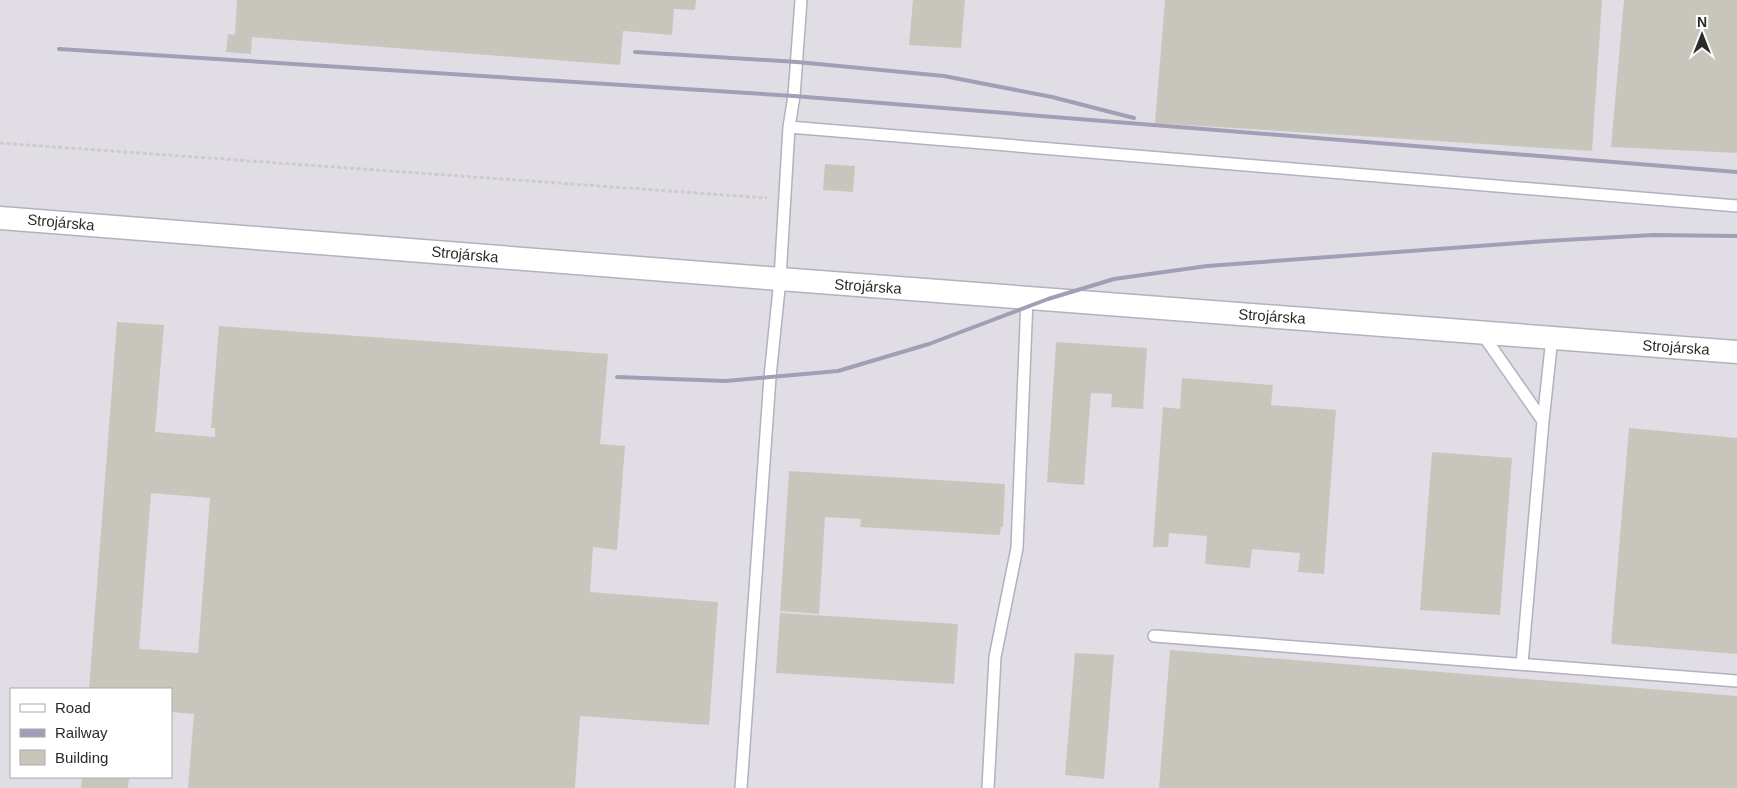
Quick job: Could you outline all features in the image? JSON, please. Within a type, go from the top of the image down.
[{"type":"street","name":"Strojárska","points":[[0,218],[1737,352]]},
{"type":"lane","points":[[741,788],[770,377],[780,279],[789,127],[794,96],[801,0]]},
{"type":"lane","points":[[789,127],[1737,206]]},
{"type":"lane","points":[[988,788],[995,657],[1017,548],[1027,298]]},
{"type":"lane","points":[[1482,332],[1543,422]]},
{"type":"lane","points":[[1522,664],[1552,338]]},
{"type":"lane","points":[[1154,636],[1737,681]]},
{"type":"path","points":[[0,143],[784,200]]},
{"type":"shaded area","points":[[0,0],[1737,0],[1737,788],[0,788]]},
{"type":"building","points":[[237,0],[696,0],[695,10],[674,9],[672,35],[623,31],[620,65],[252,37],[251,54],[226,52],[228,34],[235,35]]},
{"type":"building","points":[[913,0],[965,0],[961,48],[909,45]]},
{"type":"building","points":[[1165,0],[1602,0],[1592,151],[1155,123]]},
{"type":"building","points":[[1624,0],[1737,0],[1737,153],[1611,147]]},
{"type":"building","points":[[825,164],[855,166],[853,192],[823,190]]},
{"type":"building","points":[[117,322],[164,325],[155,432],[215,437],[215,428],[211,428],[219,326],[608,354],[600,444],[625,446],[617,550],[593,547],[590,592],[718,602],[709,725],[580,716],[575,788],[188,788],[194,714],[172,712],[172,688],[89,688]],"holes":[[[151,493],[210,498],[198,653],[139,649]]]},
{"type":"building","points":[[1056,342],[1147,348],[1143,409],[1111,407],[1112,394],[1091,393],[1084,485],[1047,482]]},
{"type":"building","points":[[1182,378],[1273,385],[1271,405],[1336,410],[1324,574],[1298,572],[1300,553],[1252,549],[1250,568],[1205,564],[1207,536],[1169,533],[1168,547],[1153,547],[1163,407],[1180,409]]},
{"type":"building","points":[[1629,428],[1737,438],[1737,654],[1611,644]]},
{"type":"building","points":[[1432,452],[1512,458],[1500,615],[1420,610]]},
{"type":"building","points":[[789,471],[1005,484],[1003,527],[1001,527],[1000,535],[860,527],[861,519],[825,517],[819,614],[780,611]]},
{"type":"building","points":[[780,613],[958,624],[954,684],[776,673]]},
{"type":"building","points":[[1170,650],[1737,696],[1737,788],[1159,788]]},
{"type":"building","points":[[1075,653],[1114,655],[1104,779],[1065,775]]},
{"type":"building","points":[[82,778],[129,778],[128,788],[81,788]]},
{"type":"railway","points":[[59,49],[794,96],[1737,172]]},
{"type":"railway","points":[[635,52],[797,62],[944,76],[1052,97],[1134,118]]},
{"type":"railway","points":[[617,377],[726,381],[838,371],[929,344],[1048,299],[1114,279],[1207,266],[1546,241],[1653,235],[1737,236]]}]
